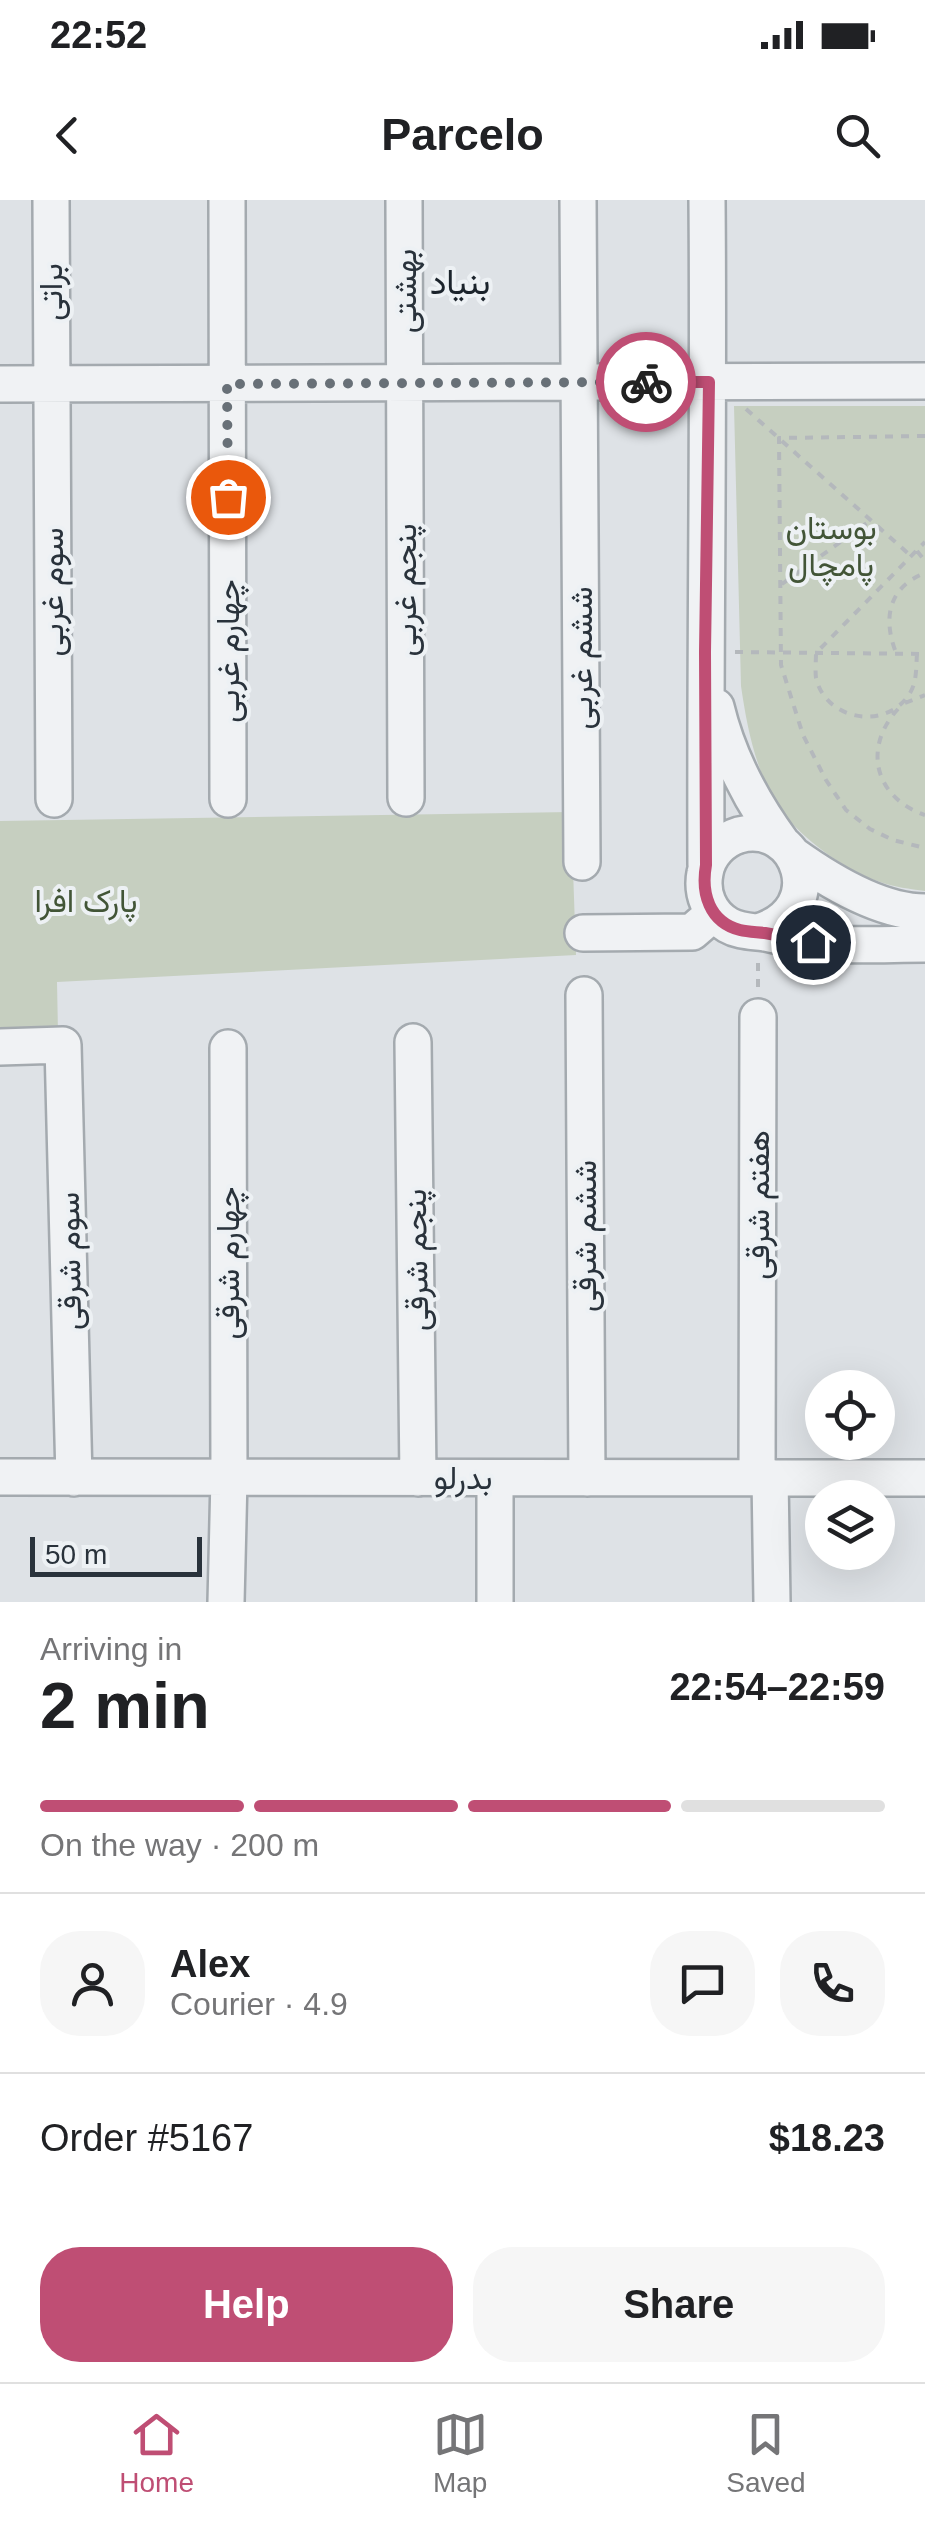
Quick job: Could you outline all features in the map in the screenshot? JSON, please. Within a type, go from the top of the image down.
[{"type":"street","name":"براتی","points":[[51,200],[51,384]]},
{"type":"street","name":"چهارم غربی","points":[[227,200],[228,799]]},
{"type":"street","name":"بهشتی","points":[[404,200],[405,383]]},
{"type":"street","name":"ششم غربی","points":[[578,200],[582,862]]},
{"type":"street","points":[[707,200],[712,382],[705,652],[706,898],[714,913],[742,931],[813,942],[925,944]]},
{"type":"street","points":[[0,384],[925,381]]},
{"type":"street","name":"پنجم غربی","points":[[405,383],[406,798]]},
{"type":"street","name":"سوم غربی","points":[[51,384],[54,799]]},
{"type":"street","points":[[705,652],[722,733],[757,809],[800,870],[802,887],[788,917],[758,932]]},
{"type":"street","points":[[706,865],[725,842],[738,836],[768,836],[826,878],[886,905],[925,912]]},
{"type":"street","points":[[583,933],[692,932],[714,913]]},
{"type":"street","name":"ششم شرقی","points":[[584,995],[586,1478]]},
{"type":"street","name":"هفتم شرقی","points":[[758,1016],[764,1478]]},
{"type":"street","name":"پنجم شرقی","points":[[413,1042],[418,1478]]},
{"type":"street","name":"سوم شرقی","points":[[0,1047],[64,1045],[74,1478]]},
{"type":"street","name":"چهارم شرقی","points":[[228,1048],[229,1478]]},
{"type":"street","name":"بدرلو","points":[[0,1478],[925,1478]]},
{"type":"street","points":[[226,1602],[229,1478]]},
{"type":"street","points":[[495,1478],[496,1602]]},
{"type":"street","points":[[764,1478],[772,1602]]},
{"type":"path","points":[[712,382],[911,556]]},
{"type":"path","points":[[779,438],[925,436]]},
{"type":"path","points":[[779,438],[780,653],[803,735],[846,810],[893,840],[925,848]]},
{"type":"path","points":[[780,586],[871,520]]},
{"type":"path","points":[[925,542],[816,653],[816,679],[839,710],[862,717],[876,716],[925,695]]},
{"type":"path","points":[[917,550],[925,561]]},
{"type":"path","points":[[895,652],[888,632],[889,611],[906,583],[925,573]]},
{"type":"path","points":[[705,652],[925,654]]},
{"type":"path","points":[[917,654],[915,683],[886,721],[876,758],[890,794],[905,807],[925,814]]},
{"type":"path","points":[[758,932],[758,1016]]},
{"type":"green space","name":"بوستان پامچال","points":[[734,406],[925,406],[925,891],[880,882],[826,853],[781,810],[759,766],[741,686]]},
{"type":"green space","name":"پارک افرا","points":[[571,812],[576,955],[57,982],[58,1033],[0,1034],[0,821]]},
{"type":"way so far","points":[[228,497],[227,384],[646,382]]},
{"type":"district","name":"بنیاد","points":[[460,282]]},
{"type":"route","points":[[646,382],[709,382],[706,898],[714,913],[742,931],[813,942]]}]
